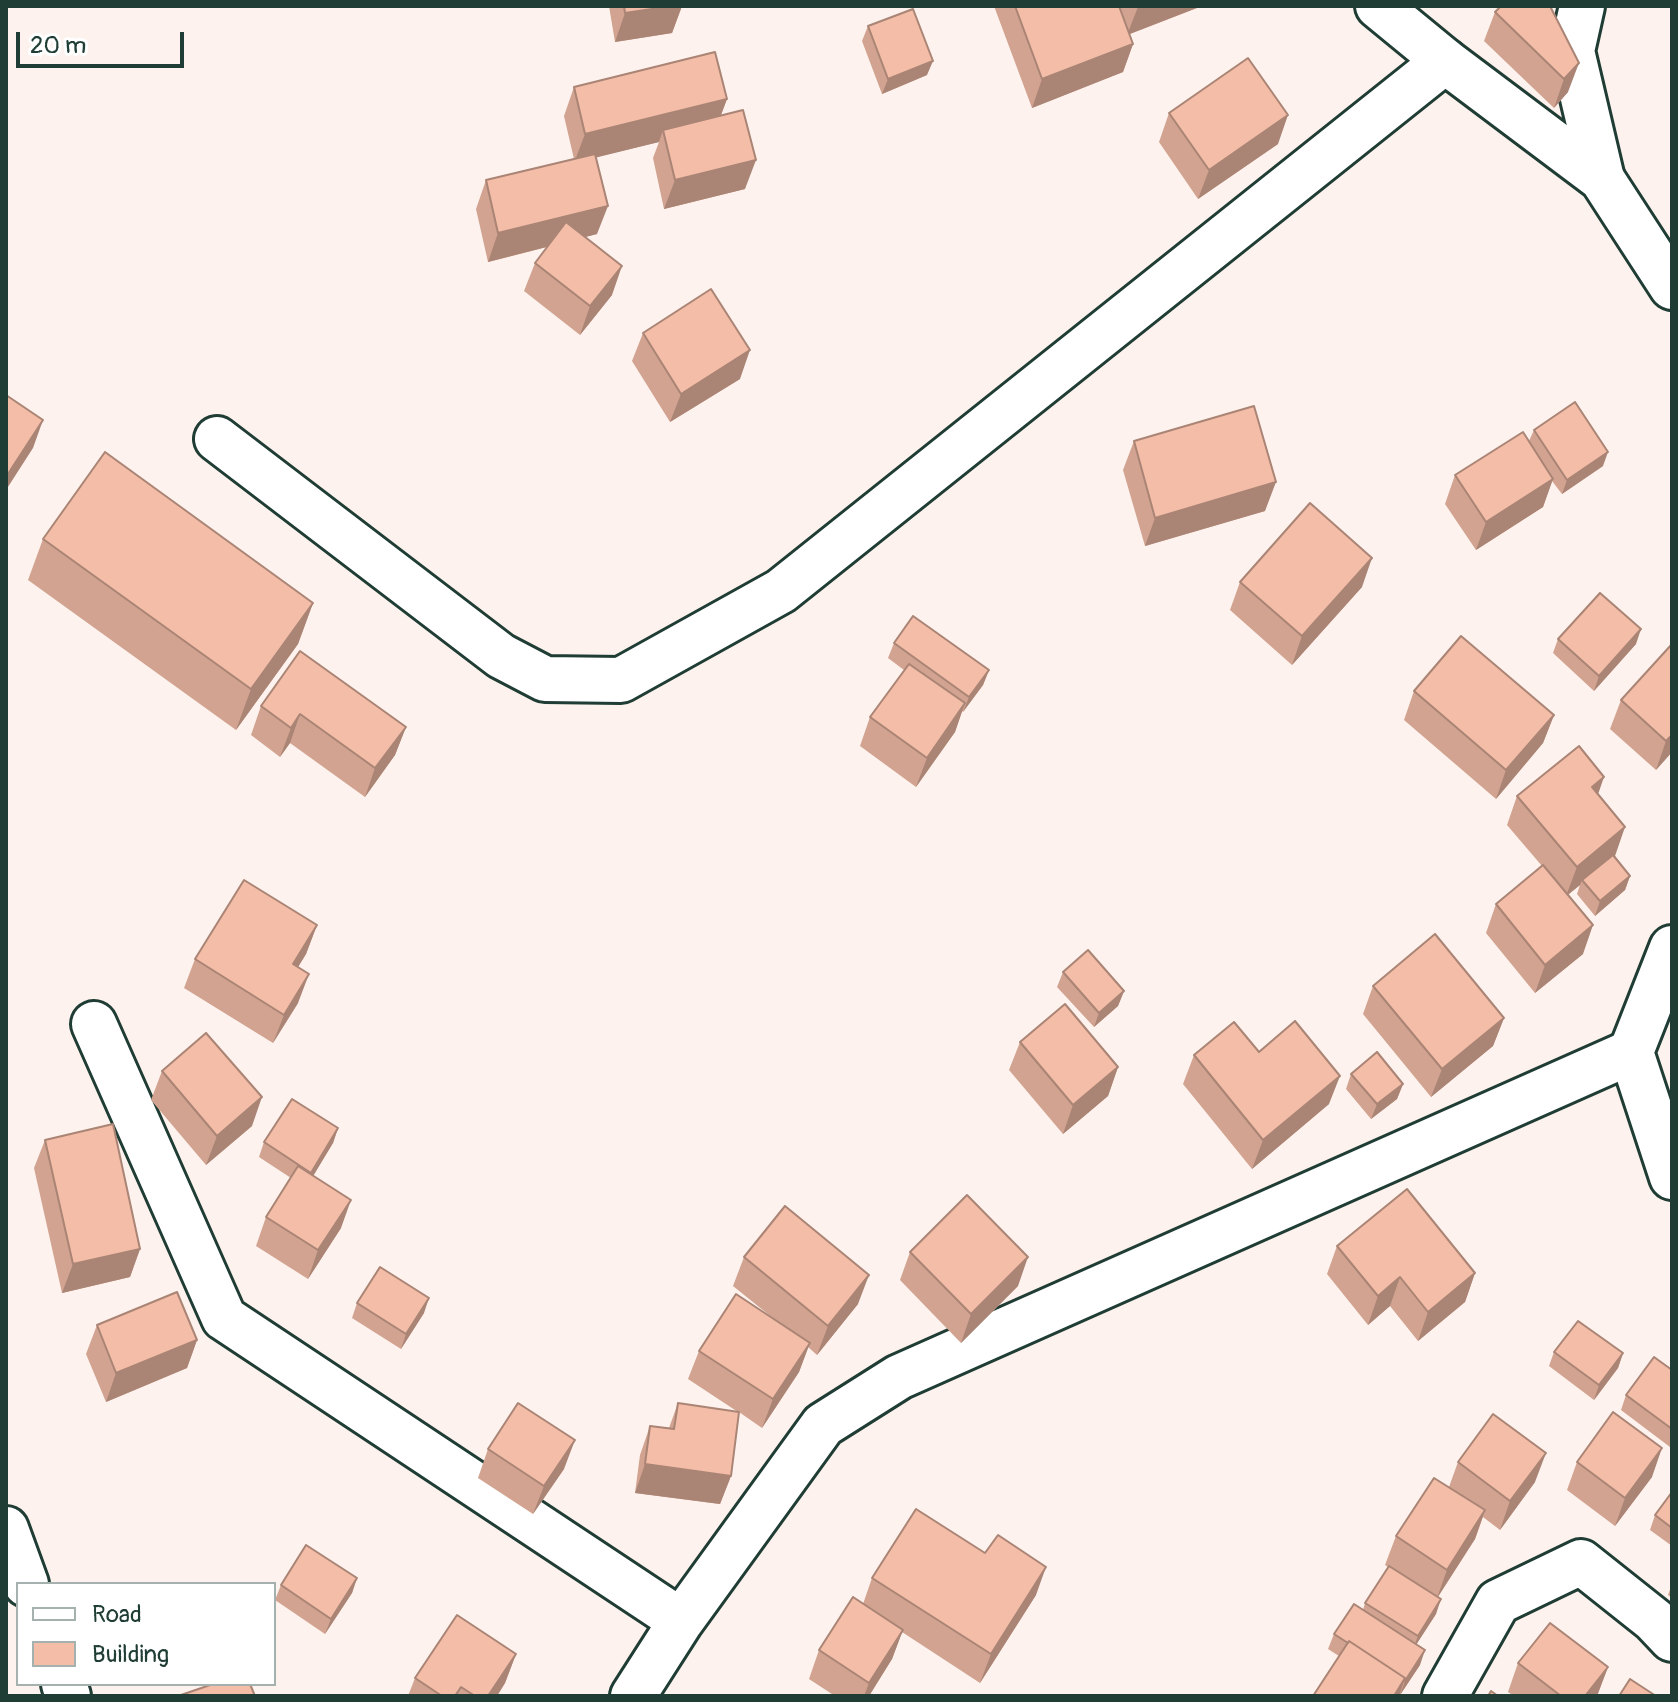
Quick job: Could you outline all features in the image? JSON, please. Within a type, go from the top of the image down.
[{"type":"street","points":[[1378,6],[1445,61],[1602,179]]},
{"type":"street","points":[[1582,6],[1572,51],[1602,179],[1672,287]]},
{"type":"street","points":[[217,439],[501,656],[545,679],[621,680],[781,591],[1445,61]]},
{"type":"street","points":[[1672,948],[1631,1052],[1672,1177]]},
{"type":"street","points":[[94,1024],[224,1318],[681,1621]]},
{"type":"street","points":[[633,1696],[681,1621],[823,1425],[899,1377],[1631,1052]]},
{"type":"street","points":[[6,1529],[25,1582]]},
{"type":"street","points":[[1445,1696],[1498,1602],[1581,1562],[1654,1620],[1672,1639]]},
{"type":"building","points":[[624,6],[672,6],[625,13]]},
{"type":"building","points":[[1015,6],[1119,6],[1133,44],[1042,79]]},
{"type":"building","points":[[1501,6],[1550,6],[1579,63],[1564,79],[1495,12]]},
{"type":"building","points":[[913,9],[933,61],[888,79],[868,26]]},
{"type":"building","points":[[715,52],[727,99],[585,134],[574,87]]},
{"type":"building","points":[[1248,58],[1288,115],[1209,170],[1169,113]]},
{"type":"building","points":[[743,110],[756,160],[675,180],[663,130]]},
{"type":"building","points":[[595,154],[608,206],[498,233],[486,180]]},
{"type":"building","points":[[566,222],[622,266],[590,306],[535,263]]},
{"type":"building","points":[[711,289],[750,350],[681,394],[643,333]]},
{"type":"building","points":[[6,395],[43,420],[6,477]]},
{"type":"building","points":[[1575,402],[1608,452],[1567,480],[1534,430]]},
{"type":"building","points":[[1254,406],[1276,482],[1155,518],[1134,441]]},
{"type":"building","points":[[1523,432],[1553,479],[1486,522],[1455,475]]},
{"type":"building","points":[[105,452],[313,603],[251,689],[43,539]]},
{"type":"building","points":[[1310,503],[1372,558],[1302,636],[1240,582]]},
{"type":"building","points":[[1600,593],[1641,629],[1599,676],[1558,639]]},
{"type":"building","points":[[913,616],[989,670],[969,697],[894,643]]},
{"type":"building","points":[[1461,636],[1554,715],[1506,770],[1414,691]]},
{"type":"building","points":[[1672,644],[1672,735],[1666,741],[1621,700]]},
{"type":"building","points":[[300,651],[406,727],[375,768],[300,714],[291,728],[261,706]]},
{"type":"building","points":[[909,664],[965,703],[927,758],[870,717]]},
{"type":"building","points":[[1579,746],[1604,777],[1592,787],[1625,827],[1577,867],[1517,796]]},
{"type":"building","points":[[1613,855],[1630,876],[1600,901],[1582,880]]},
{"type":"building","points":[[1543,865],[1593,925],[1545,965],[1496,904]]},
{"type":"building","points":[[244,880],[317,925],[293,964],[309,974],[284,1015],[195,959]]},
{"type":"building","points":[[1435,934],[1504,1018],[1442,1069],[1373,986]]},
{"type":"building","points":[[1088,950],[1124,991],[1099,1013],[1063,972]]},
{"type":"building","points":[[1065,1004],[1118,1067],[1073,1105],[1020,1042]]},
{"type":"building","points":[[1295,1021],[1340,1076],[1263,1140],[1194,1055],[1234,1022],[1259,1052]]},
{"type":"building","points":[[206,1033],[262,1097],[217,1136],[162,1071]]},
{"type":"building","points":[[1377,1052],[1403,1084],[1377,1104],[1351,1074]]},
{"type":"building","points":[[292,1099],[338,1128],[311,1173],[264,1142]]},
{"type":"building","points":[[113,1124],[140,1249],[73,1264],[45,1140]]},
{"type":"building","points":[[298,1166],[351,1200],[318,1250],[266,1217]]},
{"type":"building","points":[[1407,1189],[1475,1273],[1428,1312],[1400,1277],[1378,1296],[1337,1246]]},
{"type":"building","points":[[967,1195],[1028,1257],[971,1314],[910,1252]]},
{"type":"building","points":[[785,1206],[869,1275],[828,1326],[744,1257]]},
{"type":"building","points":[[380,1267],[429,1298],[406,1334],[357,1303]]},
{"type":"building","points":[[177,1292],[197,1340],[116,1373],[97,1325]]},
{"type":"building","points":[[736,1294],[810,1343],[773,1399],[699,1351]]},
{"type":"building","points":[[1578,1321],[1623,1353],[1599,1385],[1554,1352]]},
{"type":"building","points":[[1654,1357],[1672,1370],[1672,1429],[1626,1395]]},
{"type":"building","points":[[518,1403],[575,1440],[544,1486],[488,1449]]},
{"type":"building","points":[[678,1403],[739,1412],[731,1476],[645,1464],[650,1426],[674,1429]]},
{"type":"building","points":[[1613,1412],[1662,1448],[1625,1498],[1577,1462]]},
{"type":"building","points":[[1493,1414],[1546,1453],[1510,1501],[1458,1462]]},
{"type":"building","points":[[1434,1478],[1485,1510],[1447,1570],[1396,1536]]},
{"type":"building","points":[[1672,1492],[1672,1528],[1655,1515]]},
{"type":"building","points":[[916,1509],[985,1553],[998,1535],[1046,1567],[991,1654],[872,1578]]},
{"type":"building","points":[[306,1545],[357,1578],[331,1619],[281,1585]]},
{"type":"building","points":[[1389,1566],[1441,1599],[1418,1636],[1365,1603]]},
{"type":"building","points":[[853,1597],[903,1630],[869,1683],[819,1650]]},
{"type":"building","points":[[1354,1604],[1425,1650],[1405,1681],[1405,1678],[1334,1634]]},
{"type":"building","points":[[457,1615],[516,1654],[488,1696],[475,1696],[461,1687],[455,1696],[442,1696],[415,1678]]},
{"type":"building","points":[[1550,1623],[1608,1667],[1585,1696],[1561,1696],[1518,1663]]},
{"type":"building","points":[[1349,1641],[1405,1678],[1394,1696],[1313,1696]]},
{"type":"building","points":[[1630,1679],[1656,1696],[1619,1696]]},
{"type":"building","points":[[207,1686],[251,1686],[255,1696],[178,1696]]}]
